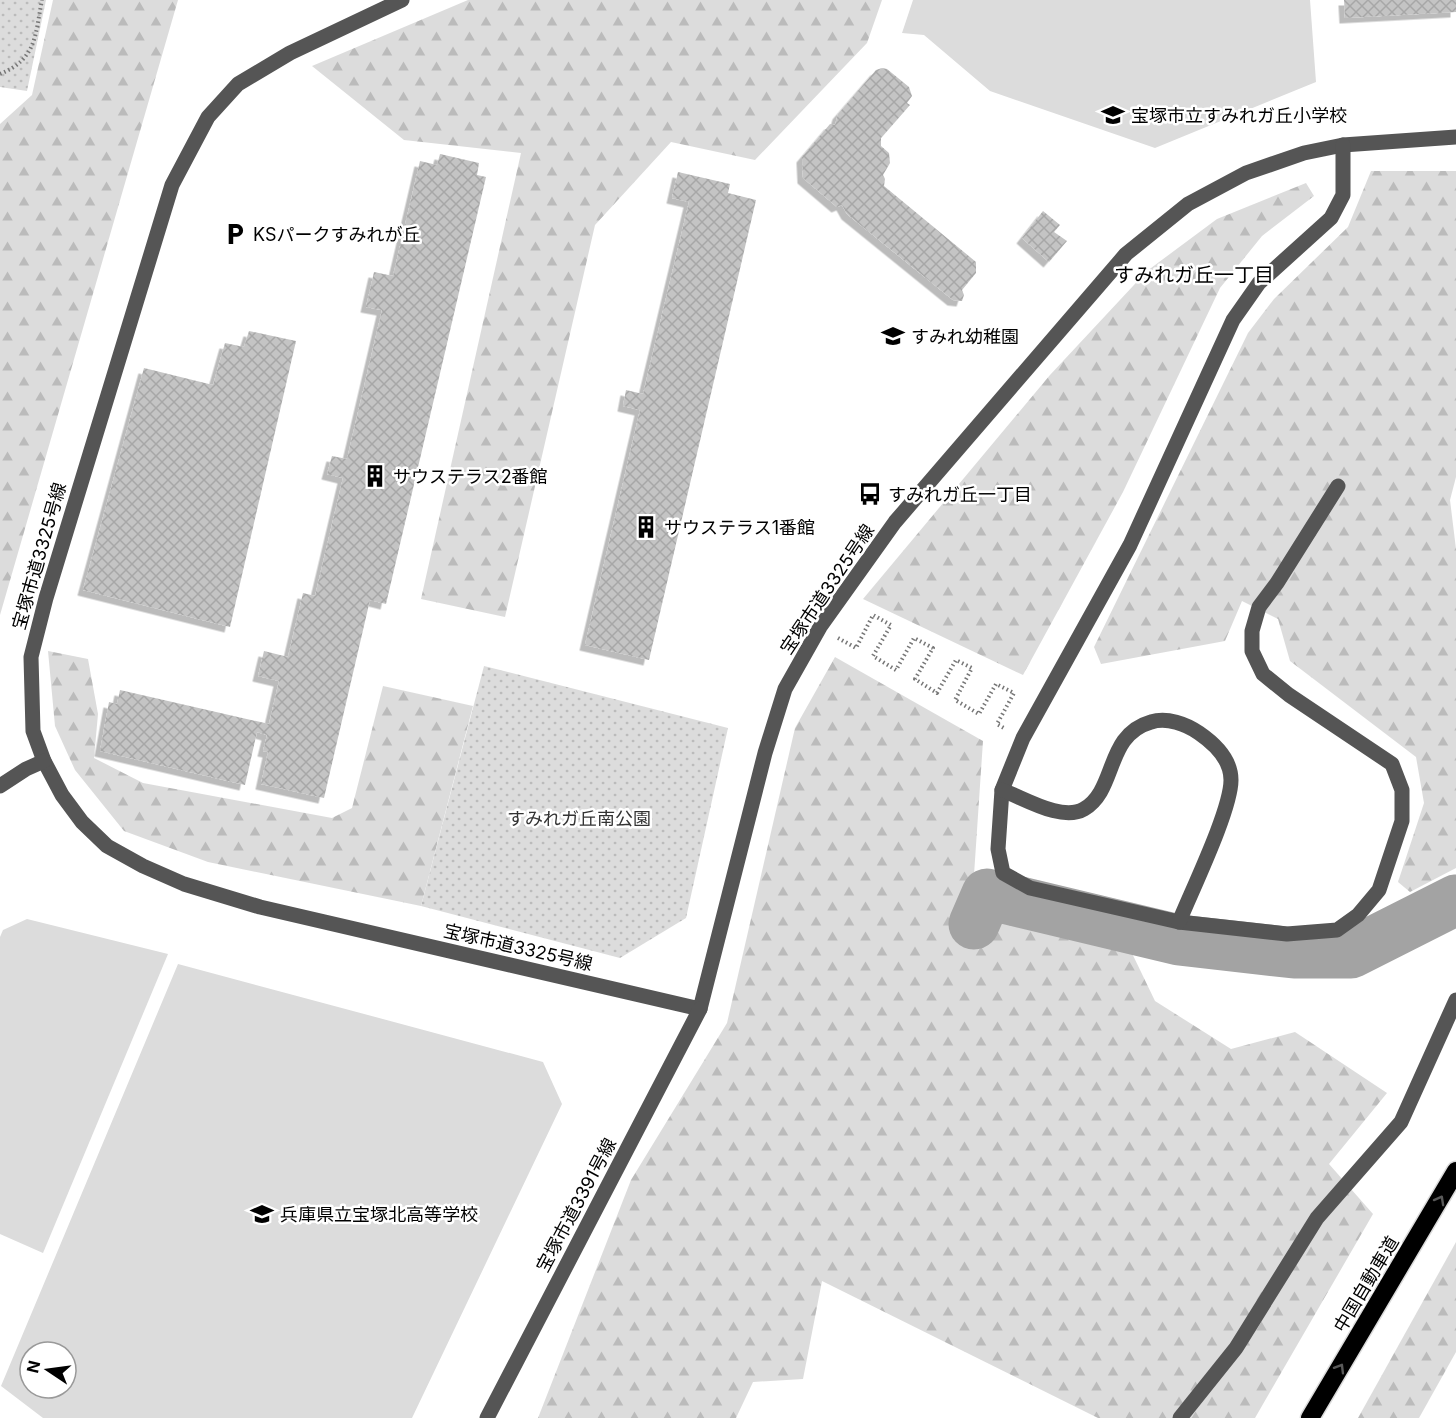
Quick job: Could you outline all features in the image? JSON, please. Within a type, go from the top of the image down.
[{"type":"highway","name":"中国自動車道","points":[[1310,1418],[1456,1171]]},
{"type":"street","name":"宝塚市道3325号線","points":[[402,0],[290,53],[238,84],[208,117],[172,185],[45,598],[31,657],[33,731],[44,762],[62,795],[82,822],[107,846],[142,866],[184,884],[260,907],[700,1009],[765,753],[785,689],[820,627],[895,522],[1126,254],[1188,204],[1246,173],[1304,153],[1343,145],[1456,137]]},
{"type":"street","points":[[1338,486],[1277,583],[1259,607],[1252,631],[1252,651],[1263,674],[1289,695],[1392,764],[1402,790],[1402,821],[1378,890],[1358,915],[1337,930],[1287,934],[1179,922],[1030,888],[1003,873],[998,849],[1002,790],[1023,738],[1130,545],[1233,320],[1259,283],[1331,218],[1343,195],[1343,145]]},
{"type":"street","points":[[1002,790],[1061,813],[1083,810],[1096,800],[1119,746],[1132,733],[1151,722],[1172,721],[1192,729],[1212,742],[1226,759],[1231,780],[1223,812],[1179,922]]},
{"type":"street","points":[[0,786],[26,769],[44,762]]},
{"type":"street","points":[[1180,1418],[1236,1348],[1317,1218],[1401,1122],[1456,1000]]},
{"type":"street","name":"宝塚市道3391号線","points":[[487,1418],[700,1009]]},
{"type":"path","points":[[0,74],[17,67],[32,49],[42,0]]},
{"type":"path","points":[[837,637],[856,648],[873,615],[891,625],[873,656],[896,670],[914,638],[933,648],[915,679],[937,693],[956,660],[972,668],[955,700],[979,714],[996,684],[1014,693],[997,724]]},
{"type":"green space","points":[[0,0],[46,0],[27,91],[0,87]]},
{"type":"green space","points":[[53,0],[178,0],[0,615],[0,124],[32,95]]},
{"type":"green space","points":[[468,0],[882,0],[867,43],[755,160],[671,142],[595,225],[505,617],[421,599],[521,153],[404,140],[312,66]]},
{"type":"green space","points":[[913,0],[1310,0],[1316,82],[1155,148],[990,91],[924,35],[902,33]]},
{"type":"green space","points":[[1371,171],[1456,171],[1456,477],[1450,500],[1456,549],[1456,868],[1410,892],[1398,882],[1424,803],[1416,757],[1290,661],[1278,619],[1242,601],[1225,641],[1101,664],[1094,647],[1248,333],[1274,299],[1348,227]]},
{"type":"green space","points":[[1306,183],[1314,196],[1262,236],[1220,288],[1123,492],[1023,675],[863,599],[1050,375],[1147,271],[1217,219]]},
{"type":"green space","points":[[48,651],[88,659],[98,714],[94,758],[143,783],[332,818],[352,808],[383,686],[473,706],[421,906],[208,862],[124,831],[75,770],[55,726]]},
{"type":"green space","points":[[835,657],[983,741],[974,875],[1013,916],[1129,947],[1155,1001],[1231,1049],[1295,1032],[1387,1093],[1329,1164],[1373,1214],[1255,1418],[1098,1418],[822,1281],[803,1379],[753,1382],[736,1418],[538,1418],[631,1180],[727,1023],[795,728]]},
{"type":"green space","name":"すみれガ丘南公園","points":[[484,666],[728,728],[686,918],[620,958],[421,906]]},
{"type":"green space","points":[[27,919],[168,954],[43,1253],[0,1234],[0,937],[3,930]]},
{"type":"green space","name":"兵庫県立宝塚北高等学校","points":[[178,964],[543,1062],[562,1104],[412,1418],[43,1418],[19,1400],[78,1400],[78,1340],[20,1340]]},
{"type":"green space","points":[[1456,1242],[1456,1352],[1419,1418],[1358,1418]]},
{"type":"green space","name":"兵庫県立宝塚北高等学校","points":[[18,1345],[18,1399],[1,1386]]},
{"type":"building","points":[[1344,0],[1456,0],[1456,12],[1345,18]]},
{"type":"building","points":[[887,69],[909,87],[912,96],[907,103],[910,105],[881,138],[881,146],[889,153],[890,163],[883,175],[884,186],[976,262],[976,273],[962,290],[964,295],[962,301],[953,300],[847,214],[842,205],[837,207],[803,178],[802,157],[830,124],[835,125],[838,114],[876,70]]},
{"type":"building","name":"サウステラス2番館","points":[[440,154],[479,163],[477,175],[486,177],[386,604],[370,600],[324,798],[261,784],[268,752],[263,751],[267,735],[257,732],[245,785],[100,751],[109,702],[117,704],[120,690],[269,724],[279,681],[258,676],[264,651],[288,657],[303,593],[315,596],[343,478],[327,474],[332,456],[347,459],[382,310],[366,307],[374,272],[393,276],[420,161],[437,165]]},
{"type":"building","name":"サウステラス1番館","points":[[678,172],[730,184],[728,193],[756,200],[649,660],[585,645],[640,410],[623,406],[626,390],[643,394],[689,202],[672,198]]},
{"type":"building","points":[[1043,211],[1060,225],[1054,232],[1067,241],[1049,262],[1022,238]]},
{"type":"building","points":[[249,331],[296,341],[230,627],[83,590],[144,368],[213,385],[225,343],[244,347]]},
{"type":"waterway","points":[[974,924],[987,894],[1179,940],[1294,953],[1351,953],[1456,900]]},
{"type":"place","name":"宝塚市立すみれガ丘小学校","points":[[1113,115]]},
{"type":"place","name":"KSパークすみれが丘","points":[[235,234]]},
{"type":"place","name":"すみれ幼稚園","points":[[893,336]]},
{"type":"place","name":"サウステラス2番館","points":[[375,476]]},
{"type":"place","name":"すみれガ丘一丁目","points":[[870,494]]},
{"type":"place","name":"サウステラス1番館","points":[[646,527]]},
{"type":"place","name":"兵庫県立宝塚北高等学校","points":[[262,1214]]},
{"type":"district","name":"すみれガ丘一丁目","points":[[1194,275]]}]
